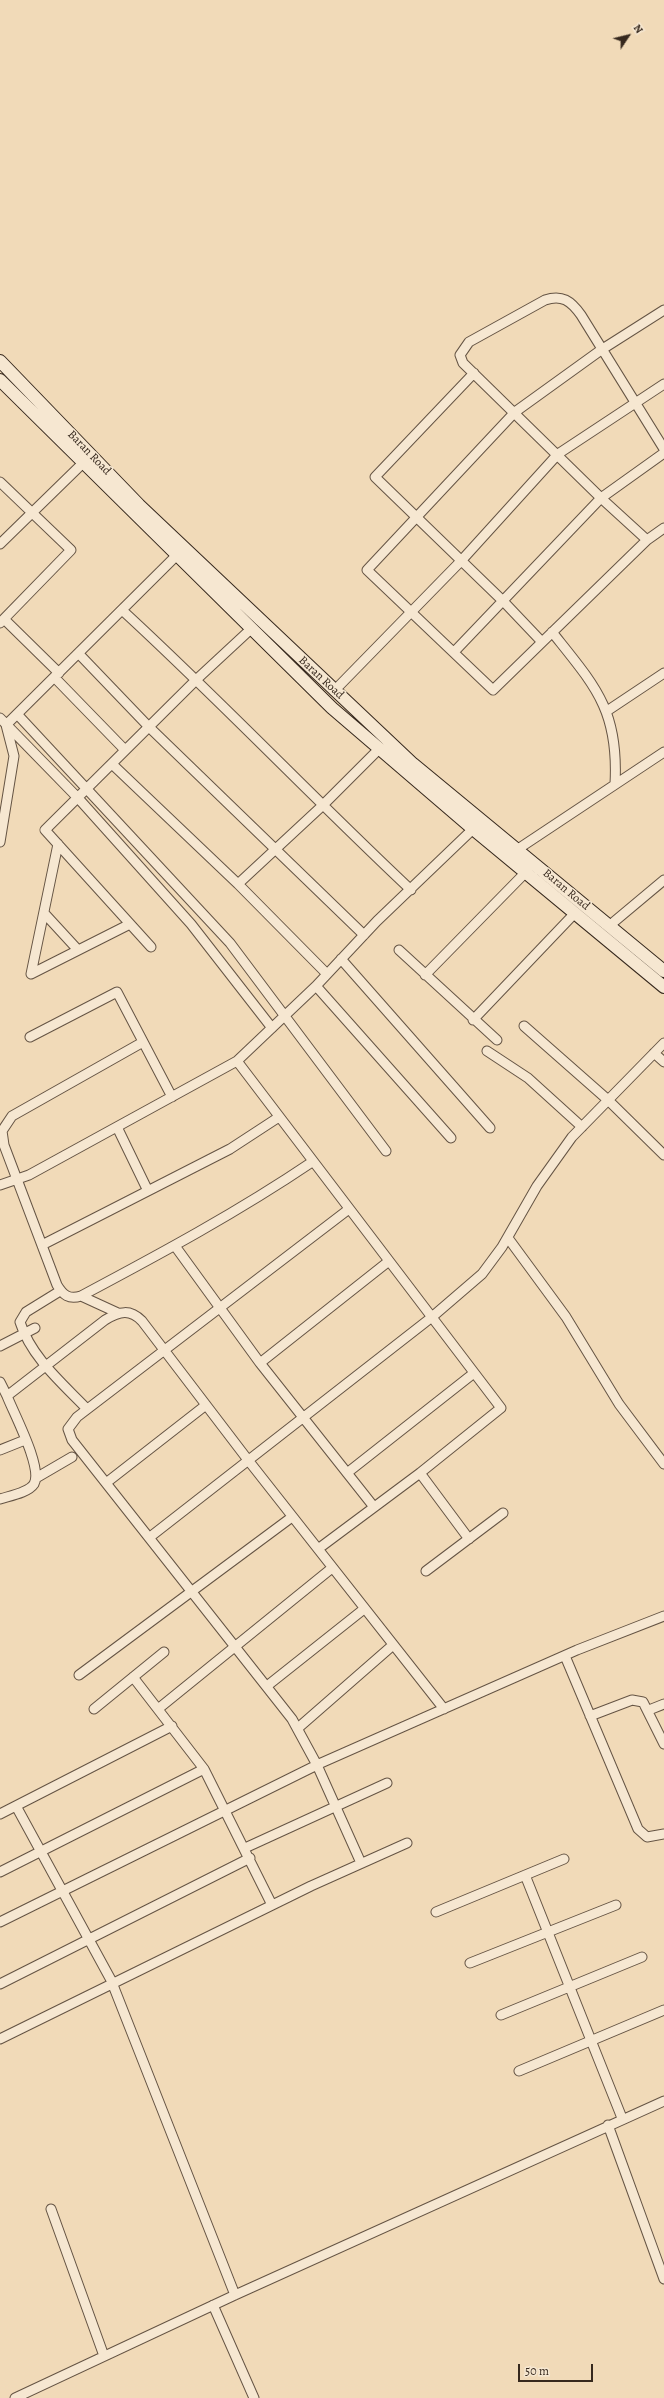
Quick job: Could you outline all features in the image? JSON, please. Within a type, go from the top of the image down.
[{"type":"main road","name":"Baran Road","points":[[0,361],[139,505],[180,552],[252,628],[332,708],[472,829],[664,987]]},
{"type":"main road","name":"Baran Road","points":[[0,380],[83,463],[413,764],[518,849],[664,971]]},
{"type":"street","points":[[647,540],[601,498],[463,362],[460,355],[469,342],[545,300],[556,296],[566,299],[575,306],[664,449]]},
{"type":"street","points":[[664,310],[601,350],[515,412],[367,570],[412,611],[493,690],[647,540],[664,528]]},
{"type":"street","points":[[474,372],[375,477],[504,602],[542,642]]},
{"type":"street","points":[[334,691],[461,560],[558,454],[634,402],[664,384]]},
{"type":"street","points":[[454,652],[504,602],[601,498],[664,453]]},
{"type":"street","points":[[0,544],[83,463]]},
{"type":"street","points":[[0,482],[70,550],[2,621],[57,675],[126,750]]},
{"type":"street","points":[[2,724],[17,714],[180,552]]},
{"type":"street","points":[[122,610],[197,679],[322,806],[411,890]]},
{"type":"street","points":[[151,947],[45,830],[197,679],[252,628]]},
{"type":"street","points":[[552,632],[595,687],[607,711],[616,752],[615,784]]},
{"type":"street","points":[[79,654],[149,727],[364,935]]},
{"type":"street","points":[[607,711],[664,673]]},
{"type":"street","points":[[17,714],[230,943],[386,1151]]},
{"type":"street","points":[[2,724],[78,798],[196,930],[272,1028]]},
{"type":"street","points":[[0,842],[3,811],[14,756],[2,724]]},
{"type":"street","points":[[238,884],[322,806],[379,749]]},
{"type":"street","points":[[518,849],[664,752]]},
{"type":"street","points":[[112,764],[238,884],[327,974]]},
{"type":"street","points":[[0,1185],[29,1175],[237,1061],[316,986],[364,935],[472,829]]},
{"type":"street","points":[[58,844],[30,974],[130,924]]},
{"type":"street","points":[[425,974],[526,872]]},
{"type":"street","points":[[609,926],[664,880]]},
{"type":"street","points":[[44,913],[78,950]]},
{"type":"street","points":[[473,1020],[574,913]]},
{"type":"street","points":[[399,950],[473,1020],[497,1040]]},
{"type":"street","points":[[341,959],[490,1128]]},
{"type":"street","points":[[316,986],[451,1138]]},
{"type":"street","points":[[30,1037],[117,992],[172,1097]]},
{"type":"street","points":[[524,1026],[608,1100],[664,1155]]},
{"type":"street","points":[[143,1042],[12,1116],[3,1127],[2,1136],[42,1245],[60,1291],[68,1297],[81,1296],[175,1246],[255,1199],[312,1162]]},
{"type":"street","points":[[150,1537],[303,1415],[432,1317],[482,1274],[508,1238],[538,1186],[563,1148],[664,1043]]},
{"type":"street","points":[[487,1051],[528,1078],[582,1127]]},
{"type":"street","points":[[654,1053],[664,1062]]},
{"type":"street","points":[[237,1061],[312,1162],[501,1408],[420,1473],[318,1549]]},
{"type":"street","points":[[42,1245],[230,1149],[279,1117]]},
{"type":"street","points":[[117,1127],[148,1191]]},
{"type":"street","points":[[349,1209],[218,1307],[87,1409],[70,1423],[68,1432],[72,1440],[236,1646],[298,1728],[317,1765],[361,1863]]},
{"type":"street","points":[[508,1238],[566,1316],[619,1404],[664,1464]]},
{"type":"street","points":[[175,1246],[260,1363],[303,1415],[374,1507]]},
{"type":"street","points":[[260,1363],[389,1261]]},
{"type":"street","points":[[60,1291],[26,1312],[20,1322],[45,1366],[87,1409]]},
{"type":"street","points":[[81,1296],[118,1313]]},
{"type":"street","points":[[0,1499],[28,1489],[33,1485],[36,1478],[36,1470],[25,1440],[3,1390],[45,1366],[105,1320],[118,1313],[128,1312],[137,1316],[292,1517],[444,1709]]},
{"type":"street","points":[[0,1346],[35,1328]]},
{"type":"street","points":[[348,1473],[474,1373]]},
{"type":"street","points":[[106,1483],[206,1406]]},
{"type":"street","points":[[0,1450],[25,1440]]},
{"type":"street","points":[[36,1478],[72,1457]]},
{"type":"street","points":[[420,1473],[469,1539]]},
{"type":"street","points":[[426,1571],[503,1513]]},
{"type":"street","points":[[79,1675],[193,1592],[292,1517]]},
{"type":"street","points":[[158,1709],[332,1568]]},
{"type":"street","points":[[267,1686],[364,1608]]},
{"type":"street","points":[[0,1922],[317,1765],[565,1656],[664,1616]]},
{"type":"street","points":[[298,1728],[393,1645]]},
{"type":"street","points":[[94,1709],[164,1652]]},
{"type":"street","points":[[565,1656],[638,1829],[648,1837],[664,1834]]},
{"type":"street","points":[[133,1677],[204,1769],[226,1810],[272,1905]]},
{"type":"street","points":[[590,1716],[632,1700],[643,1702],[649,1710],[664,1744]]},
{"type":"street","points":[[649,1710],[664,1704]]},
{"type":"street","points":[[0,1814],[172,1726]]},
{"type":"street","points":[[0,1872],[204,1769]]},
{"type":"street","points":[[245,1848],[387,1783]]},
{"type":"street","points":[[16,1806],[113,1983],[235,2295]]},
{"type":"street","points":[[0,2039],[272,1905],[407,1843]]},
{"type":"street","points":[[0,1984],[88,1938],[250,1858]]},
{"type":"street","points":[[436,1912],[564,1860]]},
{"type":"street","points":[[525,1875],[622,2118]]},
{"type":"street","points":[[470,1963],[616,1905]]},
{"type":"street","points":[[501,2015],[642,1957]]},
{"type":"street","points":[[519,2071],[664,2010]]},
{"type":"street","points":[[15,2398],[213,2305],[608,2124],[664,2101]]},
{"type":"street","points":[[608,2124],[664,2279]]},
{"type":"street","points":[[51,2209],[104,2356]]},
{"type":"street","points":[[213,2305],[254,2398]]}]
